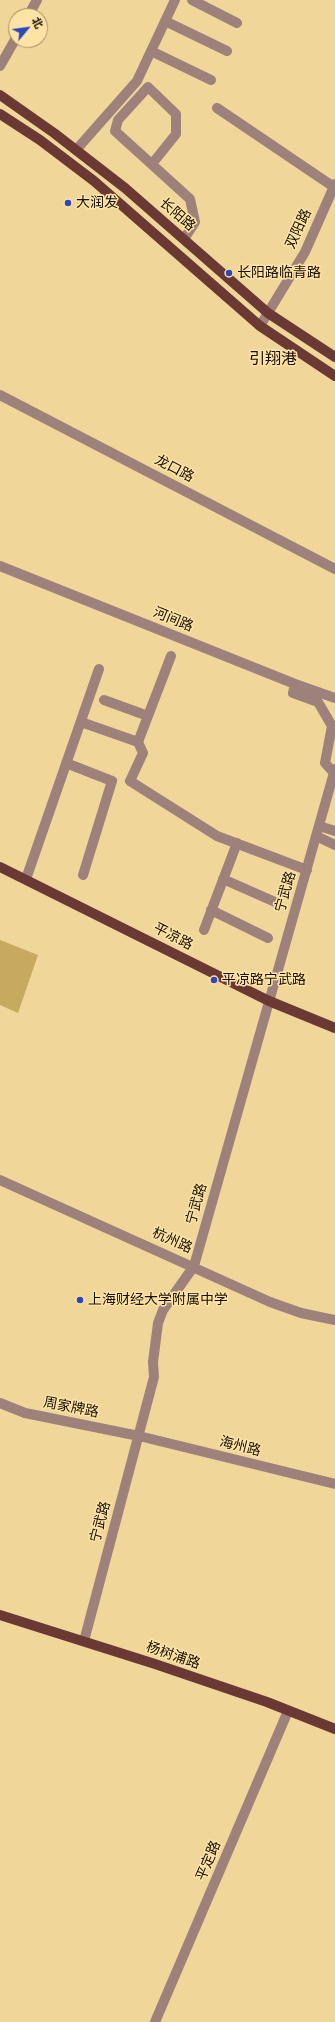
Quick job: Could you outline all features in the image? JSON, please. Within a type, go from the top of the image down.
[{"type":"main road","name":"长阳路","points":[[0,95],[76,150],[125,188],[268,313],[335,358]]},
{"type":"main road","name":"长阳路","points":[[0,114],[45,144],[94,181],[260,326],[335,376]]},
{"type":"main road","name":"平凉路","points":[[0,867],[269,1001],[335,1028]]},
{"type":"main road","name":"杨树浦路","points":[[0,1615],[84,1641],[288,1710],[335,1729]]},
{"type":"street","points":[[76,150],[136,81],[175,0]]},
{"type":"street","points":[[192,0],[237,23]]},
{"type":"street","points":[[165,21],[227,52]]},
{"type":"street","points":[[0,66],[10,48]]},
{"type":"street","points":[[151,51],[211,80]]},
{"type":"street","points":[[152,164],[176,134],[176,114],[148,87],[118,120],[116,131],[190,199],[195,222],[184,239]]},
{"type":"street","points":[[217,108],[334,185]]},
{"type":"street","name":"双阳路","points":[[260,326],[305,252],[334,185]]},
{"type":"street","name":"龙口路","points":[[0,396],[335,569]]},
{"type":"street","name":"河间路","points":[[0,566],[295,684],[335,698]]},
{"type":"street","points":[[171,656],[138,742],[143,753],[130,781],[216,836],[307,870]]},
{"type":"street","points":[[26,879],[99,669]]},
{"type":"street","points":[[295,684],[293,693],[318,702],[332,726],[325,763],[334,771]]},
{"type":"street","points":[[104,700],[148,716]]},
{"type":"street","points":[[81,722],[138,742]]},
{"type":"street","points":[[66,763],[112,781],[83,875]]},
{"type":"street","name":"宁武路","points":[[84,1641],[154,1377],[153,1362],[158,1323],[164,1310],[194,1266],[334,771]]},
{"type":"street","points":[[319,826],[335,831]]},
{"type":"street","points":[[316,836],[335,845]]},
{"type":"street","points":[[204,930],[237,843]]},
{"type":"street","points":[[223,879],[275,902]]},
{"type":"street","points":[[212,910],[268,938]]},
{"type":"street","name":"杭州路","points":[[0,1180],[194,1266],[282,1307],[335,1320]]},
{"type":"street","name":"周家牌路","points":[[0,1403],[25,1413],[139,1436]]},
{"type":"street","name":"海州路","points":[[139,1436],[335,1484]]},
{"type":"street","name":"平定路","points":[[155,2022],[288,1710]]},
{"type":"shaded area","points":[[0,940],[38,955],[18,1013],[0,1005]]},
{"type":"place","name":"大润发","points":[[68,203]]},
{"type":"place","name":"长阳路临青路","points":[[229,273]]},
{"type":"place","name":"平凉路宁武路","points":[[214,980]]},
{"type":"place","name":"上海财经大学附属中学","points":[[80,1300]]},
{"type":"district","name":"引翔港","points":[[273,360]]}]
